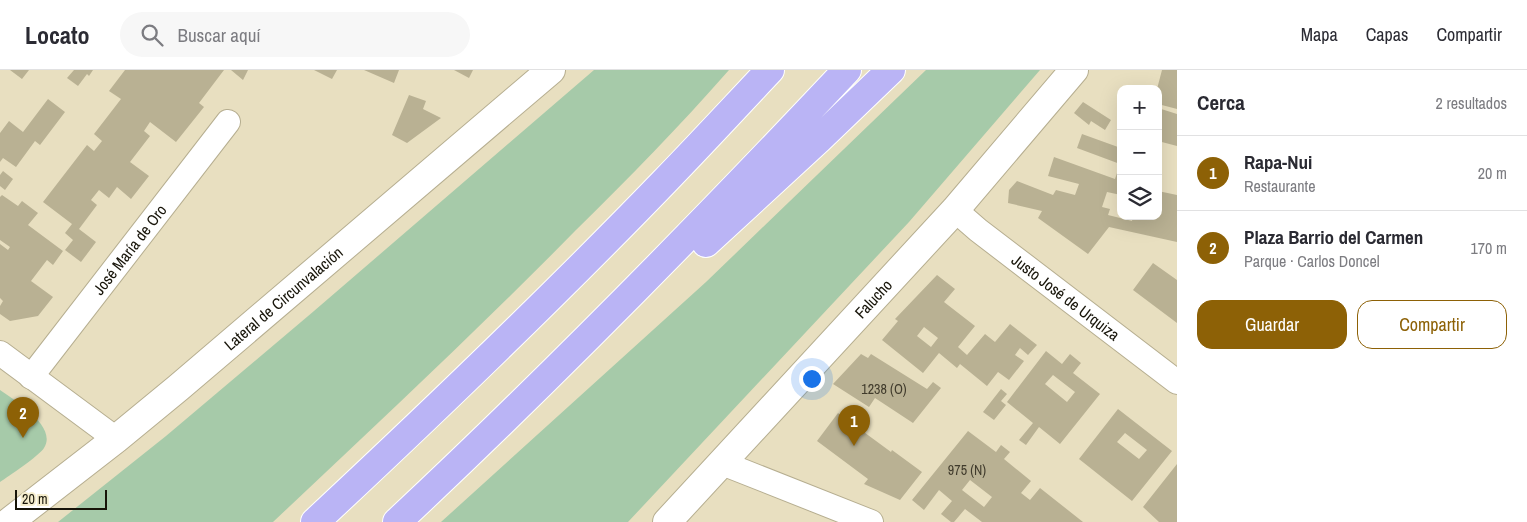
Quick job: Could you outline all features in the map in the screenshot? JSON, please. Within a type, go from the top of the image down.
[{"type":"highway","points":[[315,522],[559,288],[665,182],[770,70]]},
{"type":"highway","points":[[397,522],[578,347],[730,194],[847,70]]},
{"type":"highway","points":[[446,476],[555,381],[819,139],[891,70]]},
{"type":"street","name":"Lateral de Circunvalación","points":[[10,522],[116,439],[551,70]]},
{"type":"street","name":"Falucho","points":[[667,522],[955,210],[1074,70]]},
{"type":"street","name":"José María de Oro","points":[[31,377],[228,122]]},
{"type":"street","name":"Justo José de Urquiza","points":[[955,210],[978,230],[1177,382]]},
{"type":"street","points":[[0,353],[116,439]]},
{"type":"street","points":[[722,463],[871,522]]},
{"type":"green space","points":[[594,70],[729,70],[654,152],[501,305],[273,522],[58,522],[166,436]]},
{"type":"green space","points":[[926,70],[1040,70],[909,222],[628,522],[441,522],[706,282]]},
{"type":"green space","points":[[0,390],[32,414],[45,431],[47,440],[44,448],[36,456],[0,482]]},
{"type":"building","points":[[10,70],[29,70],[22,79]]},
{"type":"building","points":[[74,70],[93,70],[89,76],[87,74],[78,86],[67,78]]},
{"type":"building","points":[[125,70],[224,70],[199,103],[204,107],[176,142],[150,122],[144,131],[150,136],[130,162],[149,176],[131,199],[117,187],[109,198],[99,190],[91,200],[97,205],[79,229],[96,242],[81,262],[65,250],[73,240],[65,233],[72,224],[43,202],[87,145],[94,151],[102,141],[94,134],[121,99],[109,91]]},
{"type":"building","points":[[231,70],[248,70],[243,80]]},
{"type":"building","points":[[314,70],[337,70],[332,79]]},
{"type":"building","points":[[364,70],[399,70],[394,83]]},
{"type":"building","points":[[454,70],[473,70],[469,78]]},
{"type":"building","points":[[1162,70],[1177,70],[1177,109],[1162,105],[1162,85],[1158,85]]},
{"type":"building","points":[[409,95],[426,101],[423,109],[441,118],[407,143],[392,135]]},
{"type":"building","points":[[48,99],[65,112],[40,145],[35,141],[16,167],[3,158],[0,162],[0,133],[9,121],[23,132]]},
{"type":"building","points":[[1083,102],[1111,120],[1105,130],[1091,121],[1089,125],[1074,113]]},
{"type":"building","points":[[1162,109],[1177,114],[1177,146],[1162,142]]},
{"type":"building","points":[[1082,134],[1117,147],[1117,163],[1077,148]]},
{"type":"building","points":[[1054,157],[1115,179],[1117,173],[1117,194],[1107,192],[1102,207],[1110,209],[1108,215],[1117,217],[1117,220],[1162,220],[1162,192],[1177,195],[1177,242],[1109,227],[1088,254],[1038,218],[1042,211],[1008,203],[1009,190],[1017,181],[1053,195],[1056,190],[1075,195],[1079,184],[1048,176]]},
{"type":"building","points":[[3,171],[13,179],[5,190],[0,186],[0,175]]},
{"type":"building","points":[[2,195],[18,206],[22,201],[38,213],[28,225],[63,251],[53,265],[47,260],[31,281],[53,297],[38,316],[10,321],[0,314],[0,306],[3,301],[0,298],[0,244],[8,250],[10,247],[0,240],[0,197]]},
{"type":"building","points":[[1153,263],[1177,280],[1177,323],[1133,290]]},
{"type":"building","points":[[937,275],[955,289],[944,302],[975,326],[958,347],[967,355],[985,334],[995,342],[1010,324],[1037,345],[1028,355],[1020,348],[1015,355],[1024,361],[1009,380],[998,372],[987,386],[960,364],[957,368],[939,353],[923,373],[882,340],[898,321],[895,319]],"holes":[[[924,327],[938,338],[931,347],[917,336]]]},
{"type":"building","points":[[1046,351],[1062,364],[1070,354],[1081,363],[1073,373],[1100,394],[1060,444],[1039,427],[1026,445],[1019,440],[1033,423],[1007,402]],"holes":[[[1053,375],[1075,392],[1067,402],[1045,384]]]},
{"type":"building","points":[[861,354],[868,358],[871,354],[927,389],[933,382],[941,388],[913,423],[875,398],[869,407],[833,384]]},
{"type":"building","points":[[1001,389],[1007,394],[1001,401],[1006,405],[994,420],[983,412]]},
{"type":"building","points":[[1118,409],[1172,451],[1132,501],[1079,459]],"holes":[[[1125,433],[1147,450],[1139,459],[1117,442]]]},
{"type":"building","points":[[838,413],[922,472],[900,500],[864,484],[868,479],[817,441]]},
{"type":"building","points":[[968,431],[996,452],[1001,445],[1010,452],[1004,459],[1031,481],[1021,493],[1030,500],[1040,488],[1083,522],[982,522],[965,509],[954,522],[951,522],[941,514],[952,501],[939,490],[924,510],[912,500]],"holes":[[[970,480],[992,497],[984,507],[962,490]]]},
{"type":"building","points":[[1177,464],[1177,522],[1159,522],[1143,507]]},
{"type":"place","name":"Plaza Barrio del Carmen","points":[[23,438]]},
{"type":"place","name":"Rapa-Nui","points":[[854,446]]}]
